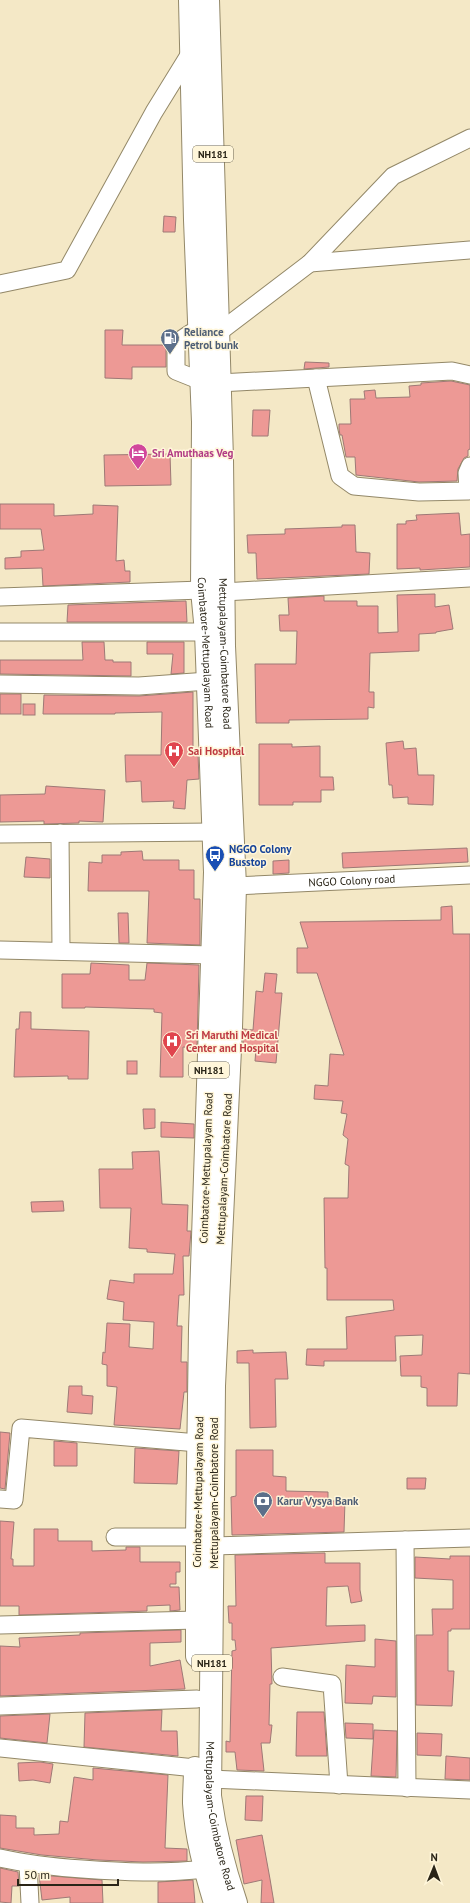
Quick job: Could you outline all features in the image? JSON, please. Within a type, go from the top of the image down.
[{"type":"highway","name":"NH181","points":[[190,0],[191,52],[201,80]]},
{"type":"highway","name":"NH181","points":[[201,80],[208,0]]},
{"type":"highway","name":"Mettupalayam-Coimbatore Road","points":[[201,80],[210,382],[222,459],[213,591],[231,1028],[205,1541],[203,1773],[210,1796],[214,1825],[223,1863],[236,1903]]},
{"type":"highway","name":"Coimbatore-Mettupalayam Road","points":[[213,591],[206,632],[214,832],[225,887],[213,954],[200,1329],[198,1443],[205,1541],[197,1620],[197,1699],[203,1773],[194,1802],[198,1837],[205,1869],[215,1903]]},
{"type":"street","points":[[0,284],[67,270],[154,112],[191,52]]},
{"type":"street","points":[[470,138],[394,176],[310,263],[208,332],[190,333],[176,343],[176,371],[210,382],[452,371],[470,375]]},
{"type":"street","points":[[310,263],[470,250]]},
{"type":"street","points":[[316,378],[340,476],[354,486],[419,492],[468,491],[466,473],[470,466]]},
{"type":"street","points":[[0,596],[213,591],[470,578]]},
{"type":"street","points":[[0,632],[206,632]]},
{"type":"street","points":[[0,684],[139,686],[208,681]]},
{"type":"street","points":[[0,834],[214,832]]},
{"type":"street","points":[[60,833],[61,951]]},
{"type":"street","name":"NGGO Colony road","points":[[225,887],[470,875]]},
{"type":"street","points":[[0,950],[213,954]]},
{"type":"street","points":[[0,1499],[14,1500],[21,1428],[198,1443]]},
{"type":"street","points":[[115,1538],[205,1541],[405,1540],[470,1538]]},
{"type":"street","points":[[405,1540],[407,1788]]},
{"type":"street","points":[[0,1625],[197,1620]]},
{"type":"street","points":[[282,1677],[332,1684],[339,1785]]},
{"type":"street","points":[[0,1706],[197,1699]]},
{"type":"street","points":[[0,1748],[203,1773],[339,1785],[470,1790]]},
{"type":"street","points":[[0,1858],[28,1864],[125,1872],[174,1873],[205,1869]]},
{"type":"street","points":[[28,1864],[30,1903]]},
{"type":"building","points":[[164,216],[176,217],[175,232],[163,232]]},
{"type":"building","points":[[105,330],[123,330],[122,345],[166,345],[166,367],[132,367],[132,379],[105,378]]},
{"type":"building","points":[[305,362],[329,363],[329,367],[304,369]]},
{"type":"building","points":[[451,381],[470,385],[470,449],[468,450],[468,456],[464,458],[458,469],[457,481],[419,482],[356,475],[355,457],[346,457],[342,435],[340,435],[339,429],[339,424],[351,424],[350,399],[365,399],[364,391],[375,390],[376,398],[410,397],[409,386],[421,385],[421,383]]},
{"type":"building","points":[[253,410],[270,410],[268,436],[252,436]]},
{"type":"building","name":"Sri Amuthaas Veg","points":[[170,454],[171,485],[105,486],[104,455]]},
{"type":"building","points":[[0,504],[54,504],[54,516],[93,514],[93,505],[118,506],[116,561],[124,560],[125,571],[130,571],[130,582],[43,586],[42,568],[5,569],[5,558],[21,557],[21,551],[44,550],[41,529],[0,529]]},
{"type":"building","points":[[459,513],[461,535],[470,534],[470,567],[420,570],[420,568],[397,569],[397,524],[406,524],[406,521],[417,520],[416,515]]},
{"type":"building","points":[[342,525],[355,525],[356,552],[370,553],[369,574],[257,579],[256,553],[248,553],[247,535],[285,534],[285,529],[342,527]]},
{"type":"building","points":[[435,594],[435,607],[449,605],[453,629],[436,633],[419,634],[419,651],[370,653],[369,692],[374,692],[374,708],[368,707],[368,719],[289,720],[289,723],[256,723],[255,664],[296,664],[297,631],[280,631],[279,615],[289,615],[288,598],[324,596],[324,601],[357,601],[357,606],[378,606],[378,633],[398,632],[397,595]]},
{"type":"building","points":[[186,601],[187,622],[67,622],[68,605]]},
{"type":"building","points":[[82,642],[104,642],[105,660],[113,660],[113,662],[131,662],[131,676],[0,674],[0,660],[83,660]]},
{"type":"building","points":[[147,642],[184,642],[184,673],[171,674],[173,654],[147,654]]},
{"type":"building","points":[[193,692],[193,754],[198,754],[199,779],[187,780],[185,809],[173,808],[174,801],[142,802],[141,781],[126,782],[125,755],[161,755],[162,712],[115,714],[43,714],[44,695],[139,696]]},
{"type":"building","points":[[0,694],[21,694],[21,714],[0,714]]},
{"type":"building","points":[[23,704],[35,704],[35,715],[23,715]]},
{"type":"building","points":[[403,741],[404,749],[416,748],[418,775],[434,775],[433,805],[408,804],[408,797],[393,798],[392,785],[389,785],[386,743]]},
{"type":"building","points":[[259,744],[292,744],[292,747],[320,746],[320,777],[333,777],[334,790],[321,790],[321,802],[293,802],[293,805],[259,805]]},
{"type":"building","points":[[46,786],[105,790],[103,822],[79,821],[79,823],[44,824],[44,821],[0,822],[0,795],[45,794]]},
{"type":"building","points":[[467,848],[468,862],[343,868],[342,853]]},
{"type":"building","points":[[142,851],[143,860],[179,860],[179,870],[194,870],[194,899],[200,899],[200,945],[147,943],[149,891],[88,891],[89,862],[102,863],[102,855],[121,855],[121,852]]},
{"type":"building","points":[[26,857],[50,859],[50,878],[24,877]]},
{"type":"building","points":[[289,860],[289,873],[273,874],[273,861]]},
{"type":"building","points":[[452,906],[453,934],[470,934],[470,1374],[458,1373],[457,1406],[427,1406],[427,1388],[421,1387],[421,1376],[401,1376],[400,1356],[422,1355],[423,1335],[395,1336],[396,1361],[324,1361],[324,1366],[306,1365],[307,1349],[347,1349],[346,1317],[394,1310],[393,1300],[327,1300],[324,1198],[348,1198],[349,1166],[345,1164],[348,1139],[343,1135],[347,1114],[341,1113],[343,1101],[314,1099],[315,1085],[328,1086],[330,1054],[344,1055],[317,973],[297,973],[297,948],[308,948],[300,922],[441,920],[441,907]]},
{"type":"building","points":[[118,913],[128,913],[129,943],[119,943]]},
{"type":"building","points":[[91,963],[129,965],[129,980],[145,980],[147,963],[199,965],[197,1048],[183,1047],[183,1077],[160,1077],[162,1013],[154,1012],[154,1009],[85,1007],[62,1008],[62,974],[90,974]]},
{"type":"building","points":[[265,973],[277,974],[275,993],[282,993],[276,1063],[255,1061],[256,1049],[243,1048],[243,1029],[253,1030],[256,991],[263,992]]},
{"type":"building","points":[[20,1012],[31,1012],[31,1029],[89,1031],[88,1079],[68,1079],[68,1076],[14,1077],[16,1029],[19,1029]]},
{"type":"building","points":[[127,1061],[137,1061],[137,1074],[127,1074]]},
{"type":"building","points":[[143,1109],[155,1109],[155,1128],[144,1129]]},
{"type":"building","points":[[161,1122],[194,1124],[194,1138],[161,1137]]},
{"type":"building","points":[[159,1151],[162,1204],[188,1205],[187,1231],[191,1231],[189,1256],[183,1256],[184,1295],[179,1295],[177,1326],[182,1326],[181,1362],[187,1362],[187,1392],[184,1392],[180,1429],[114,1425],[117,1387],[107,1386],[107,1365],[102,1364],[103,1352],[105,1353],[107,1323],[130,1324],[129,1347],[153,1349],[154,1322],[123,1320],[124,1302],[107,1299],[110,1280],[134,1283],[134,1274],[173,1274],[175,1254],[147,1252],[147,1249],[129,1248],[131,1208],[100,1208],[99,1169],[133,1169],[132,1152]]},
{"type":"building","points":[[63,1201],[64,1211],[32,1212],[31,1202]]},
{"type":"building","points":[[253,1350],[253,1353],[286,1352],[288,1379],[275,1379],[276,1427],[250,1428],[249,1363],[237,1363],[237,1351]]},
{"type":"building","points":[[69,1386],[82,1386],[82,1395],[93,1396],[92,1414],[67,1412]]},
{"type":"building","points":[[0,1432],[10,1433],[5,1489],[0,1488]]},
{"type":"building","points":[[54,1441],[77,1443],[77,1466],[54,1466]]},
{"type":"building","points":[[135,1448],[179,1451],[177,1484],[134,1483]]},
{"type":"building","points":[[236,1450],[273,1450],[273,1476],[286,1477],[286,1491],[328,1492],[328,1501],[345,1501],[344,1532],[232,1535],[231,1497],[236,1496]]},
{"type":"building","points":[[407,1478],[426,1478],[425,1489],[407,1489]]},
{"type":"building","points":[[0,1521],[14,1522],[11,1559],[13,1559],[13,1566],[34,1566],[34,1529],[58,1529],[58,1541],[92,1541],[92,1551],[126,1550],[126,1547],[140,1547],[140,1562],[180,1562],[180,1572],[176,1572],[176,1584],[170,1584],[170,1587],[179,1587],[180,1610],[170,1611],[170,1605],[147,1606],[147,1611],[19,1615],[19,1606],[0,1606]]},
{"type":"building","points":[[325,1553],[325,1563],[360,1563],[360,1590],[362,1601],[351,1603],[348,1586],[327,1587],[326,1626],[365,1625],[365,1641],[271,1648],[272,1684],[270,1684],[269,1725],[272,1725],[270,1743],[261,1743],[264,1771],[237,1770],[235,1752],[226,1752],[226,1741],[230,1742],[232,1651],[236,1650],[235,1640],[232,1640],[232,1623],[229,1623],[228,1606],[236,1606],[235,1555]]},
{"type":"building","points":[[450,1556],[470,1556],[470,1629],[451,1629],[451,1631],[448,1631],[448,1671],[454,1671],[452,1706],[416,1705],[416,1635],[433,1635],[432,1609],[453,1609],[453,1580],[415,1578],[415,1557],[450,1559]]},
{"type":"building","points":[[181,1630],[181,1642],[150,1643],[150,1666],[180,1660],[185,1689],[0,1696],[0,1646],[20,1647],[19,1638],[80,1635],[80,1633]]},
{"type":"building","points":[[375,1639],[396,1641],[396,1697],[373,1696],[372,1704],[345,1703],[346,1665],[375,1667]]},
{"type":"building","points":[[162,1710],[161,1731],[177,1731],[178,1756],[84,1747],[85,1713]]},
{"type":"building","points":[[297,1712],[324,1712],[327,1756],[296,1756]]},
{"type":"building","points":[[50,1714],[47,1743],[0,1738],[0,1716]]},
{"type":"building","points":[[345,1723],[373,1724],[373,1739],[346,1738]]},
{"type":"building","points":[[374,1730],[397,1731],[396,1777],[371,1776]]},
{"type":"building","points":[[417,1733],[442,1734],[441,1756],[417,1755]]},
{"type":"building","points":[[446,1756],[470,1758],[470,1780],[445,1779]]},
{"type":"building","points":[[40,1762],[53,1764],[50,1783],[33,1780],[19,1781],[18,1763]]},
{"type":"building","points":[[93,1768],[168,1775],[165,1848],[187,1849],[187,1861],[143,1862],[98,1860],[42,1855],[0,1848],[0,1815],[16,1816],[16,1828],[34,1828],[34,1835],[59,1834],[60,1821],[68,1822],[74,1777],[93,1780]]},
{"type":"building","points":[[246,1796],[263,1796],[262,1821],[245,1820]]},
{"type":"building","points":[[262,1835],[274,1903],[261,1903],[262,1880],[244,1884],[236,1840]]},
{"type":"building","points":[[0,1868],[18,1872],[19,1886],[12,1886],[11,1903],[0,1902]]},
{"type":"building","points":[[39,1875],[102,1880],[103,1903],[70,1903],[70,1897],[42,1900]]},
{"type":"building","points":[[193,1880],[195,1903],[158,1903],[158,1882]]},
{"type":"place","name":"Reliance Petrol bunk","points":[[170,355]]},
{"type":"place","name":"Sri Amuthaas Veg","points":[[138,470]]},
{"type":"place","name":"Sai Hospital","points":[[174,768]]},
{"type":"place","name":"NGGO Colony Busstop","points":[[215,872]]},
{"type":"place","name":"Sri Maruthi Medical Center and Hospital","points":[[172,1058]]},
{"type":"place","name":"Karur Vysya Bank","points":[[263,1518]]}]
